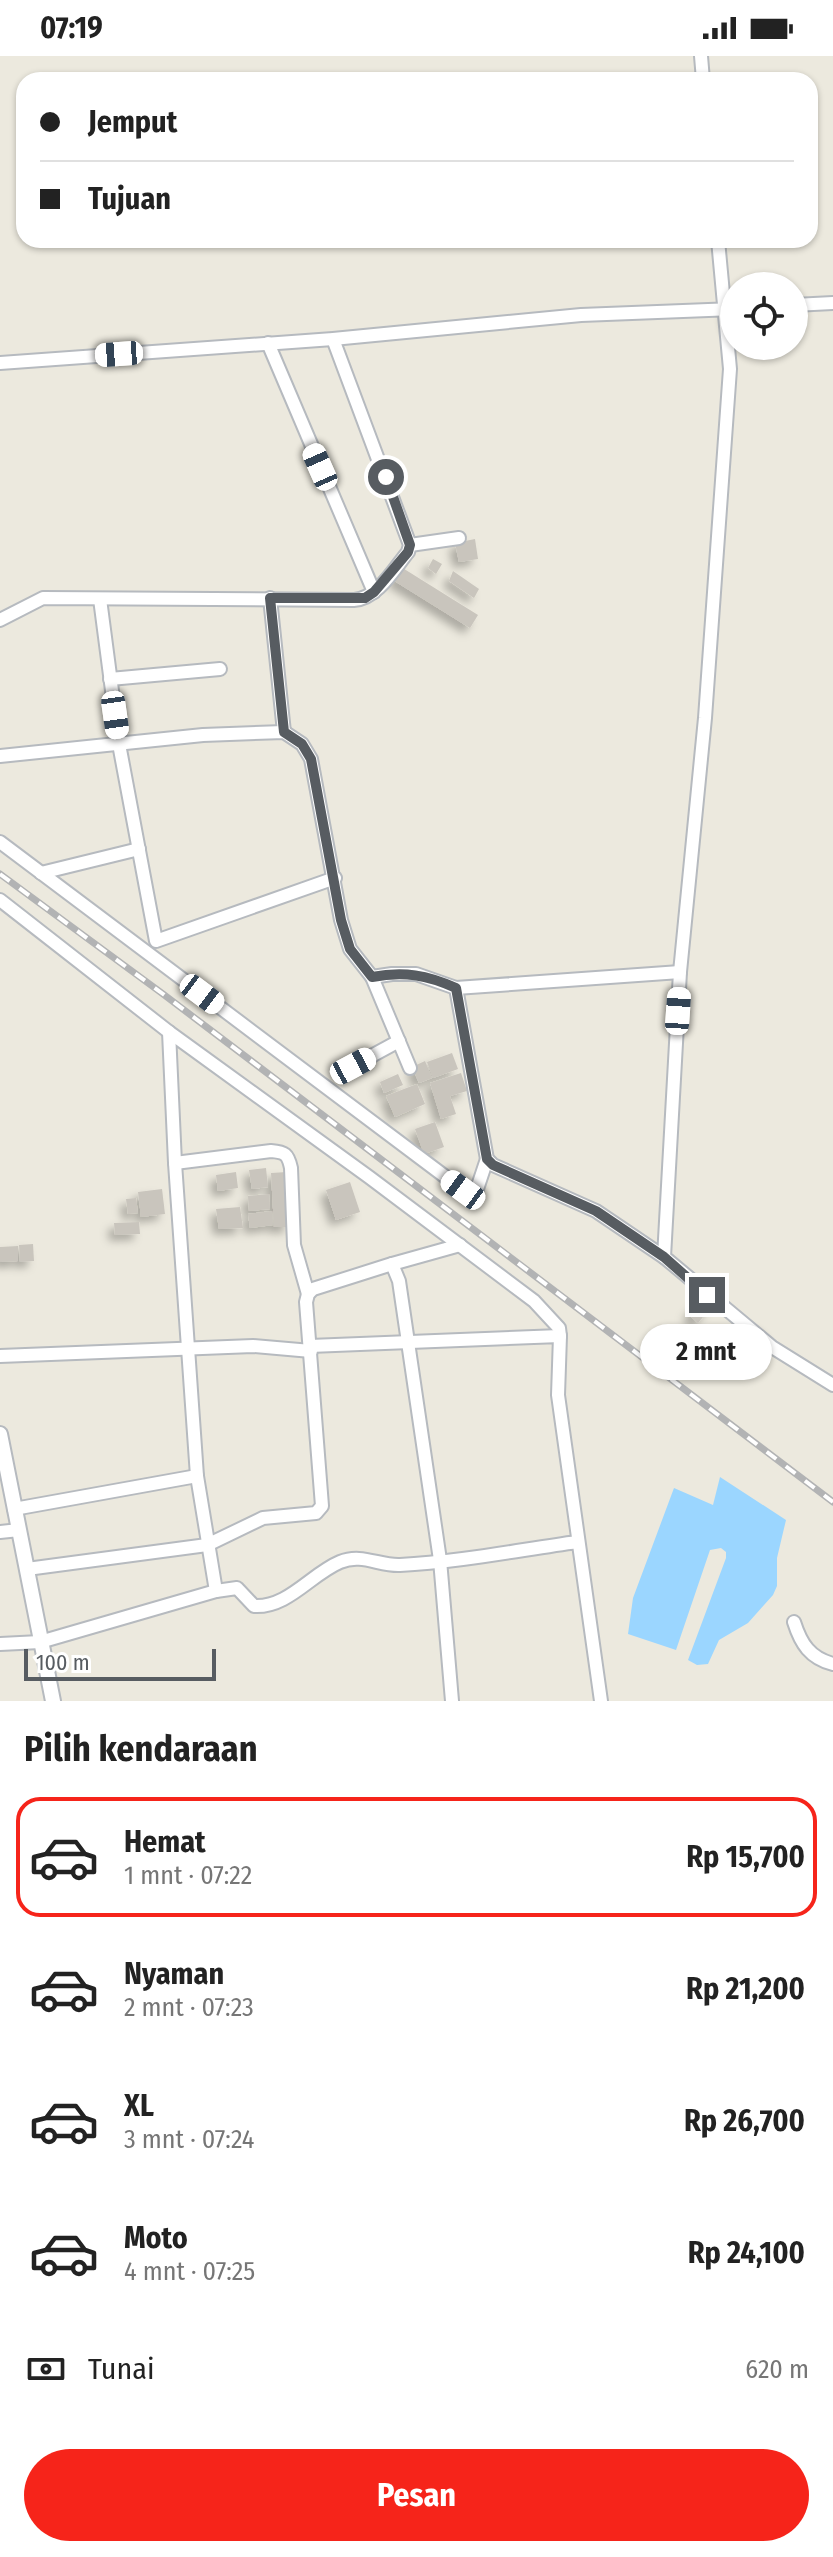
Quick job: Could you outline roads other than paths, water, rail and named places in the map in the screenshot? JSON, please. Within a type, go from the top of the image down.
[{"type":"street","points":[[719,248],[723,272]]},
{"type":"street","points":[[808,304],[833,303]]},
{"type":"street","points":[[0,363],[333,339],[581,315],[720,310]]},
{"type":"street","points":[[0,620],[43,598],[360,599],[374,592],[408,552],[410,545],[333,339]]},
{"type":"street","points":[[268,343],[374,592]]},
{"type":"street","points":[[664,1257],[680,972],[705,718],[730,360]]},
{"type":"street","points":[[410,545],[459,538]]},
{"type":"street","points":[[270,598],[284,732]]},
{"type":"street","points":[[100,599],[119,744],[159,961]]},
{"type":"street","points":[[110,679],[220,669]]},
{"type":"street","points":[[0,756],[203,735],[284,732],[302,744],[311,759],[341,920],[350,949],[372,977],[410,1068]]},
{"type":"street","points":[[0,842],[333,1095],[463,1190],[470,1192],[477,1189],[487,1159],[456,988]]},
{"type":"street","points":[[41,873],[139,849]]},
{"type":"street","points":[[156,941],[335,878]]},
{"type":"street","points":[[0,900],[169,1032],[534,1301],[559,1328],[558,1395],[601,1701]]},
{"type":"street","points":[[372,977],[416,974],[456,988],[680,972]]},
{"type":"street","points":[[169,1032],[197,1476],[216,1591]]},
{"type":"street","points":[[353,1066],[399,1041]]},
{"type":"street","points":[[27,1569],[207,1545],[258,1519],[313,1515],[322,1506],[306,1302],[308,1294],[294,1245],[288,1156],[284,1152],[271,1151],[175,1163]]},
{"type":"street","points":[[487,1159],[493,1165],[596,1211],[664,1257],[772,1347],[833,1385]]},
{"type":"street","points":[[308,1294],[313,1289],[460,1245]]},
{"type":"street","points":[[392,1264],[399,1281],[440,1560],[452,1701]]},
{"type":"street","points":[[0,1356],[253,1346],[310,1348],[560,1336]]},
{"type":"street","points":[[0,1434],[53,1701]]},
{"type":"street","points":[[14,1509],[197,1476]]},
{"type":"street","points":[[0,1532],[19,1530]]},
{"type":"street","points":[[0,1644],[40,1642],[216,1591],[237,1588],[254,1606],[263,1606],[275,1603],[339,1563],[352,1559],[366,1558],[397,1565],[577,1542]]},
{"type":"street","points":[[794,1622],[800,1641],[809,1652],[833,1664]]},
{"type":"water","points":[[720,1477],[786,1520],[777,1558],[777,1586],[773,1595],[748,1623],[719,1640],[708,1664],[697,1665],[688,1660],[726,1558],[726,1552],[721,1548],[710,1550],[676,1650],[628,1634],[633,1598],[674,1488],[713,1505]]},
{"type":"railway","points":[[0,874],[833,1502]]}]
